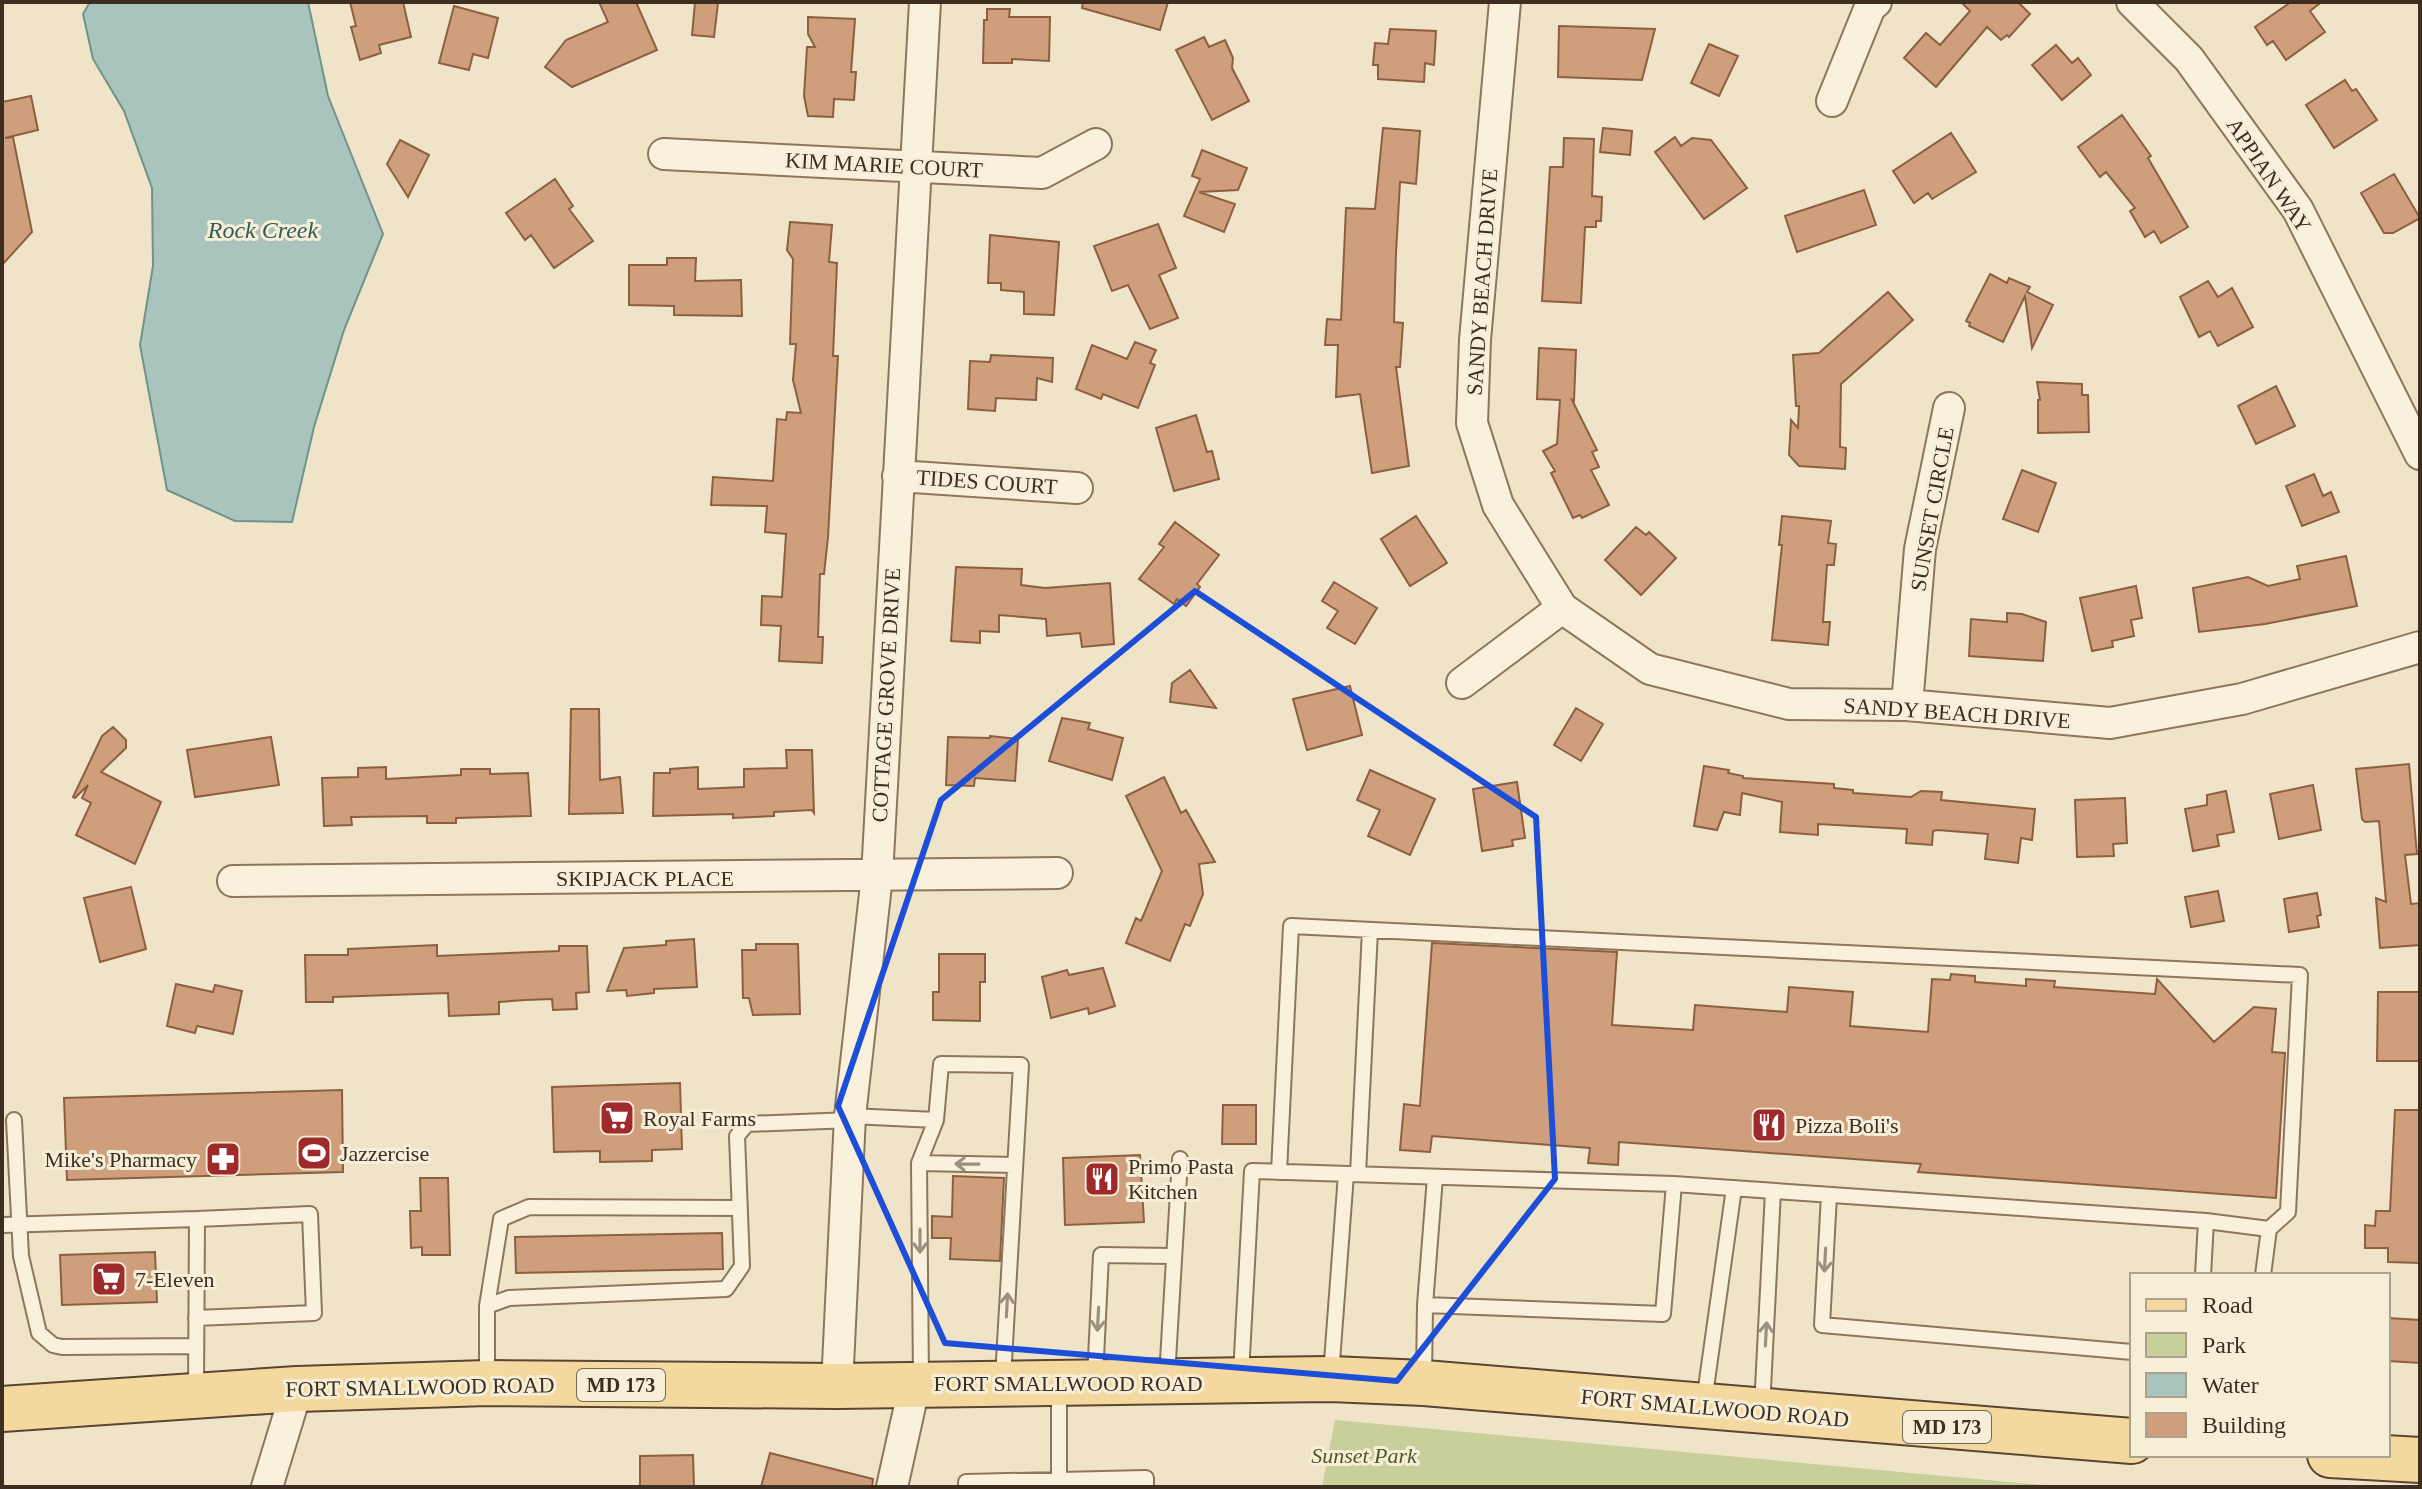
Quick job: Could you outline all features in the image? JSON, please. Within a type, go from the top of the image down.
[{"type":"main road","name":"FORT SMALLWOOD ROAD","points":[[2,1409],[297,1389],[487,1383],[837,1386],[1331,1379],[1424,1383],[2130,1441]]},
{"type":"main road","points":[[2366,1457],[2420,1460]]},
{"type":"street","name":"COTTAGE GROVE DRIVE","points":[[837,1386],[850,1118],[877,876],[925,2]]},
{"type":"street","name":"SANDY BEACH DRIVE","points":[[1505,2],[1475,340],[1472,423],[1498,505],[1562,608],[1650,669],[1789,704],[1907,705],[2110,723],[2242,699],[2420,647]]},
{"type":"street","points":[[1832,101],[1870,7],[1876,2]]},
{"type":"street","name":"APPIAN WAY","points":[[2132,2],[2189,59],[2298,210],[2420,454]]},
{"type":"street","name":"KIM MARIE COURT","points":[[664,154],[1042,173],[1096,144]]},
{"type":"street","name":"SUNSET CIRCLE","points":[[1907,705],[1920,549],[1949,408]]},
{"type":"street","name":"TIDES COURT","points":[[898,476],[1077,488]]},
{"type":"street","points":[[1462,683],[1562,608]]},
{"type":"street","name":"SKIPJACK PLACE","points":[[233,881],[1057,873]]},
{"type":"street","points":[[892,1487],[918,1383]]},
{"type":"street","points":[[267,1487],[297,1389]]},
{"type":"lane","points":[[1279,1172],[1291,926],[2300,975],[2288,1212],[2269,1229],[2263,1273]]},
{"type":"lane","points":[[1331,1379],[1352,1174],[1370,930]]},
{"type":"lane","points":[[918,1383],[919,1163],[936,1120],[941,1064],[1021,1065],[1003,1383]]},
{"type":"lane","points":[[487,1306],[509,1298],[726,1289],[742,1266],[737,1136],[747,1124],[850,1118],[936,1120]]},
{"type":"lane","points":[[14,1120],[21,1256],[39,1333],[53,1345],[71,1348],[196,1346]]},
{"type":"lane","points":[[1167,1382],[1180,1159]]},
{"type":"lane","points":[[919,1163],[1015,1165]]},
{"type":"lane","points":[[1241,1382],[1252,1171],[1674,1184],[2206,1221],[2269,1229]]},
{"type":"lane","points":[[1424,1383],[1425,1305],[1435,1177]]},
{"type":"lane","points":[[1425,1305],[1663,1314],[1674,1184]]},
{"type":"lane","points":[[1703,1407],[1734,1188]]},
{"type":"lane","points":[[1762,1412],[1773,1191]]},
{"type":"lane","points":[[1829,1195],[1822,1325],[2130,1352]]},
{"type":"lane","points":[[487,1383],[487,1306],[501,1219],[529,1207],[740,1208]]},
{"type":"lane","points":[[2,1225],[310,1214],[314,1313],[196,1318]]},
{"type":"lane","points":[[196,1395],[197,1219]]},
{"type":"lane","points":[[2203,1273],[2206,1221]]},
{"type":"lane","points":[[1059,1483],[1101,1255],[1173,1256]]},
{"type":"lane","points":[[966,1487],[966,1482],[1059,1483],[1146,1478],[1146,1487]]},
{"type":"highlighted area","points":[[1195,591],[1536,817],[1555,1179],[1397,1381],[945,1343],[838,1106],[941,800]]},
{"type":"green space","name":"Sunset Park","points":[[1335,1420],[2065,1487],[1322,1487]]},
{"type":"water","name":"Rock Creek","points":[[90,2],[308,2],[328,96],[383,234],[344,330],[314,427],[292,522],[235,521],[167,490],[140,345],[153,266],[152,188],[124,111],[93,59],[83,14]]},
{"type":"building","points":[[350,2],[403,2],[411,37],[379,45],[381,53],[360,60],[351,27],[356,26]]},
{"type":"building","points":[[599,2],[636,2],[657,50],[572,87],[545,67],[566,40],[608,22]]},
{"type":"building","points":[[695,2],[718,3],[714,37],[692,35]]},
{"type":"building","points":[[1083,2],[1168,2],[1160,30],[1082,8]]},
{"type":"building","points":[[1961,2],[2018,2],[2030,14],[2009,37],[2007,35],[2001,40],[1987,27],[1936,87],[1904,58],[1926,33],[1940,45],[1970,11]]},
{"type":"building","points":[[2291,2],[2318,2],[2310,11],[2325,32],[2286,60],[2273,41],[2267,45],[2255,27]]},
{"type":"building","points":[[454,6],[498,18],[488,58],[473,54],[469,70],[439,63]]},
{"type":"building","points":[[987,9],[1010,9],[1009,17],[1050,17],[1049,61],[1012,59],[1012,63],[983,63]]},
{"type":"building","points":[[808,17],[855,19],[851,72],[856,72],[854,100],[834,99],[833,117],[808,116],[804,96],[807,47],[815,47],[808,34]]},
{"type":"building","points":[[1559,26],[1655,29],[1642,80],[1558,77]]},
{"type":"building","points":[[1390,29],[1436,31],[1434,65],[1425,63],[1424,82],[1378,79],[1378,65],[1373,65],[1375,43],[1388,44]]},
{"type":"building","points":[[1204,37],[1209,47],[1225,40],[1233,58],[1232,68],[1249,101],[1212,120],[1176,50]]},
{"type":"building","points":[[1709,44],[1738,56],[1719,96],[1691,83]]},
{"type":"building","points":[[2056,45],[2072,63],[2078,58],[2091,75],[2062,100],[2032,65]]},
{"type":"building","points":[[2345,80],[2352,91],[2356,89],[2377,120],[2334,148],[2306,105]]},
{"type":"building","points":[[31,96],[38,130],[5,138],[13,137],[32,232],[2,265],[2,102]]},
{"type":"building","points":[[2122,115],[2151,156],[2148,158],[2188,227],[2161,243],[2154,231],[2145,237],[2130,211],[2135,208],[2106,172],[2100,177],[2078,147]]},
{"type":"building","points":[[1383,128],[1420,131],[1416,184],[1400,182],[1396,253],[1394,322],[1403,323],[1400,367],[1396,367],[1409,466],[1372,473],[1360,394],[1336,397],[1338,345],[1325,345],[1327,319],[1341,320],[1346,208],[1375,209]]},
{"type":"building","points":[[1603,128],[1632,131],[1630,155],[1600,152]]},
{"type":"building","points":[[1951,133],[1976,172],[1932,199],[1928,193],[1914,203],[1893,171]]},
{"type":"building","points":[[1675,137],[1681,146],[1692,138],[1711,140],[1747,188],[1704,219],[1655,152]]},
{"type":"building","points":[[1564,138],[1594,139],[1592,196],[1602,197],[1601,221],[1596,221],[1596,227],[1585,227],[1581,303],[1542,301],[1550,167],[1563,167]]},
{"type":"building","points":[[400,140],[429,155],[408,197],[387,164]]},
{"type":"building","points":[[1202,150],[1247,168],[1238,190],[1199,192],[1235,204],[1224,232],[1184,216],[1200,179],[1192,176]]},
{"type":"building","points":[[2394,174],[2420,218],[2393,233],[2384,233],[2361,193]]},
{"type":"building","points":[[555,179],[573,206],[569,209],[593,241],[554,268],[531,235],[525,240],[506,213]]},
{"type":"building","points":[[1864,190],[1876,225],[1797,252],[1785,216]]},
{"type":"building","points":[[790,222],[832,225],[829,262],[837,263],[833,356],[838,356],[828,537],[824,574],[820,574],[818,637],[823,637],[822,663],[779,661],[781,626],[761,625],[762,596],[782,597],[786,534],[765,532],[767,506],[711,505],[713,477],[773,481],[777,419],[786,420],[787,412],[801,413],[793,380],[796,344],[790,344],[793,259],[787,250]]},
{"type":"building","points":[[1158,224],[1176,268],[1159,275],[1178,318],[1150,329],[1128,285],[1112,291],[1094,246]]},
{"type":"building","points":[[990,235],[1059,242],[1054,315],[1024,314],[1024,292],[1001,290],[1001,283],[988,283]]},
{"type":"building","points":[[667,258],[696,258],[695,281],[741,280],[742,316],[674,315],[674,306],[629,305],[629,265],[667,265]]},
{"type":"building","points":[[1990,274],[2007,283],[2009,278],[2030,287],[2027,292],[2053,305],[2032,348],[2025,296],[2003,342],[1969,326],[1970,323],[1966,321]]},
{"type":"building","points":[[2208,281],[2218,297],[2232,288],[2253,327],[2218,346],[2210,331],[2199,337],[2180,297]]},
{"type":"building","points":[[1888,292],[1913,320],[1841,384],[1840,447],[1846,448],[1845,469],[1799,466],[1789,455],[1791,420],[1798,428],[1799,406],[1796,406],[1793,355],[1819,353]]},
{"type":"building","points":[[1135,342],[1156,350],[1150,363],[1155,365],[1138,408],[1103,394],[1101,399],[1076,389],[1092,345],[1127,359]]},
{"type":"building","points":[[1539,348],[1576,350],[1572,400],[1597,450],[1592,452],[1599,467],[1591,470],[1609,505],[1582,518],[1580,515],[1573,518],[1551,473],[1555,471],[1543,451],[1557,444],[1560,400],[1537,399]]},
{"type":"building","points":[[991,355],[1053,358],[1052,382],[1037,378],[1036,400],[996,398],[995,411],[968,409],[970,361],[990,362]]},
{"type":"building","points":[[2037,382],[2082,384],[2082,395],[2088,395],[2089,432],[2038,433],[2040,400]]},
{"type":"building","points":[[2276,386],[2295,426],[2256,444],[2238,406]]},
{"type":"building","points":[[1196,415],[1207,452],[1212,451],[1219,479],[1174,491],[1156,428]]},
{"type":"building","points":[[2022,470],[2056,483],[2038,532],[2003,519]]},
{"type":"building","points":[[2314,474],[2323,496],[2331,492],[2339,512],[2302,526],[2286,486]]},
{"type":"building","points":[[1416,516],[1447,563],[1410,586],[1381,539]]},
{"type":"building","points":[[1782,516],[1831,521],[1828,543],[1836,544],[1834,565],[1827,565],[1823,622],[1830,622],[1828,645],[1772,640]]},
{"type":"building","points":[[1175,522],[1219,555],[1197,584],[1200,587],[1186,606],[1177,599],[1174,604],[1139,579],[1164,547],[1159,544]]},
{"type":"building","points":[[1636,527],[1646,535],[1649,532],[1676,558],[1641,595],[1605,560]]},
{"type":"building","points":[[2346,556],[2357,606],[2265,624],[2199,632],[2193,588],[2248,577],[2268,586],[2300,579],[2297,566]]},
{"type":"building","points":[[956,567],[1022,569],[1021,585],[1045,588],[1110,583],[1114,644],[1082,647],[1080,633],[1047,636],[1046,619],[999,615],[999,632],[980,631],[980,643],[951,641]]},
{"type":"building","points":[[1334,582],[1377,608],[1355,644],[1327,628],[1338,611],[1322,601]]},
{"type":"building","points":[[2136,586],[2142,618],[2131,620],[2134,636],[2112,641],[2113,647],[2092,651],[2080,598]]},
{"type":"building","points":[[2007,613],[2046,622],[2043,661],[1969,656],[1971,619],[2007,622]]},
{"type":"building","points":[[1190,670],[1216,708],[1170,702],[1172,683]]},
{"type":"building","points":[[1350,686],[1362,735],[1307,750],[1293,699]]},
{"type":"building","points":[[1576,708],[1603,724],[1581,761],[1554,745]]},
{"type":"building","points":[[571,709],[599,709],[600,780],[620,777],[623,813],[569,814]]},
{"type":"building","points":[[1062,718],[1090,723],[1088,729],[1123,738],[1112,780],[1049,761]]},
{"type":"building","points":[[113,727],[126,740],[126,748],[101,772],[161,802],[135,864],[76,835],[91,803],[82,798],[88,785],[73,797],[102,736]]},
{"type":"building","points":[[271,737],[279,785],[195,797],[187,750]]},
{"type":"building","points":[[948,737],[1018,739],[1015,781],[975,778],[974,786],[946,785]]},
{"type":"building","points":[[786,750],[812,750],[814,813],[812,810],[774,812],[774,816],[733,818],[733,814],[653,816],[654,773],[698,767],[698,789],[744,787],[744,769],[787,768]]},
{"type":"building","points":[[2409,764],[2417,854],[2405,855],[2411,904],[2420,903],[2420,945],[2380,948],[2376,898],[2386,902],[2379,821],[2365,822],[2362,819],[2356,769]]},
{"type":"building","points":[[1704,766],[1729,770],[1728,773],[1743,778],[1834,784],[1834,788],[1853,790],[1853,793],[1911,797],[1921,791],[1942,792],[1941,800],[2035,809],[2032,840],[2021,838],[2018,863],[1985,859],[1988,834],[1937,830],[1933,831],[1932,845],[1906,843],[1907,829],[1818,824],[1818,835],[1780,832],[1782,802],[1742,793],[1740,815],[1724,812],[1717,830],[1694,826]]},
{"type":"building","points":[[386,767],[386,779],[461,775],[461,769],[490,769],[490,774],[528,773],[531,816],[456,818],[456,823],[427,823],[427,816],[351,817],[352,825],[324,826],[322,778],[358,777],[358,768]]},
{"type":"building","points":[[1370,770],[1435,799],[1410,855],[1368,836],[1380,810],[1357,800]]},
{"type":"building","points":[[1164,777],[1181,813],[1186,810],[1215,862],[1199,864],[1203,894],[1190,926],[1185,924],[1170,961],[1126,943],[1136,918],[1141,921],[1162,871],[1126,796]]},
{"type":"building","points":[[1517,782],[1525,838],[1512,840],[1513,846],[1482,851],[1473,789]]},
{"type":"building","points":[[2313,785],[2321,830],[2279,839],[2270,794]]},
{"type":"building","points":[[2226,791],[2234,832],[2217,835],[2219,846],[2193,851],[2185,809],[2207,805],[2207,795]]},
{"type":"building","points":[[2125,798],[2127,843],[2113,844],[2114,856],[2077,857],[2075,800]]},
{"type":"building","points":[[131,887],[146,949],[100,962],[84,898]]},
{"type":"building","points":[[2218,891],[2224,921],[2191,927],[2185,897]]},
{"type":"building","points":[[2317,893],[2321,915],[2317,916],[2319,927],[2289,932],[2284,899]]},
{"type":"building","points":[[694,939],[697,987],[654,989],[654,993],[627,996],[626,990],[607,991],[624,948]]},
{"type":"building","points":[[1432,943],[1617,952],[1612,1025],[1693,1030],[1695,1005],[1787,1012],[1789,987],[1853,992],[1850,1026],[1928,1032],[1932,979],[1950,980],[1951,974],[1975,976],[1975,982],[2026,986],[2026,979],[2055,981],[2054,987],[2155,994],[2157,979],[2214,1042],[2254,1007],[2276,1009],[2272,1052],[2285,1053],[2276,1198],[1918,1172],[1921,1164],[1619,1142],[1618,1165],[1588,1163],[1590,1148],[1432,1136],[1430,1152],[1400,1150],[1404,1104],[1420,1106]]},
{"type":"building","points":[[756,944],[798,944],[800,1014],[753,1015],[749,998],[743,998],[742,950],[756,950]]},
{"type":"building","points":[[437,945],[437,956],[559,951],[559,946],[587,946],[589,992],[576,993],[577,1009],[553,1010],[552,999],[525,1000],[499,1002],[499,1014],[449,1016],[448,993],[333,997],[333,1002],[306,1002],[305,955],[348,955],[348,949]]},
{"type":"building","points":[[939,954],[985,954],[985,982],[980,982],[980,1021],[933,1020],[933,992],[939,992]]},
{"type":"building","points":[[1103,968],[1115,1006],[1089,1014],[1088,1008],[1051,1018],[1042,977],[1067,970],[1069,975]]},
{"type":"building","points":[[176,984],[213,992],[215,985],[242,991],[233,1034],[197,1026],[195,1033],[167,1026]]},
{"type":"building","points":[[2378,992],[2420,992],[2420,1061],[2377,1061]]},
{"type":"building","name":"Royal Farms","points":[[680,1083],[682,1149],[652,1150],[652,1161],[600,1162],[600,1151],[554,1152],[552,1087]]},
{"type":"building","points":[[342,1090],[343,1172],[67,1180],[64,1098]]},
{"type":"building","points":[[1223,1105],[1256,1105],[1256,1144],[1222,1144]]},
{"type":"building","points":[[2395,1110],[2420,1110],[2420,1263],[2388,1262],[2388,1248],[2365,1248],[2365,1225],[2375,1226],[2376,1211],[2390,1211]]},
{"type":"building","name":"Primo Pasta Kitchen","points":[[1140,1155],[1144,1222],[1065,1225],[1063,1158]]},
{"type":"building","points":[[953,1176],[1004,1178],[1000,1261],[950,1259],[951,1238],[932,1238],[932,1216],[952,1217]]},
{"type":"building","points":[[420,1178],[448,1178],[450,1255],[422,1255],[422,1247],[411,1248],[410,1211],[421,1211]]},
{"type":"building","points":[[722,1233],[723,1269],[516,1273],[515,1237]]},
{"type":"building","name":"7-Eleven","points":[[155,1252],[157,1302],[62,1305],[60,1255]]},
{"type":"building","points":[[2390,1318],[2420,1320],[2420,1363],[2390,1361]]},
{"type":"building","points":[[770,1453],[873,1479],[872,1487],[761,1487]]},
{"type":"building","points":[[693,1455],[694,1487],[640,1487],[640,1456]]},
{"type":"place","name":"Royal Farms","points":[[617,1118]]},
{"type":"place","name":"Pizza Boli's","points":[[1769,1125]]},
{"type":"place","name":"Jazzercise","points":[[314,1153]]},
{"type":"place","name":"Mike's Pharmacy","points":[[223,1159]]},
{"type":"place","name":"Primo Pasta Kitchen","points":[[1102,1179]]},
{"type":"place","name":"7-Eleven","points":[[109,1279]]}]
